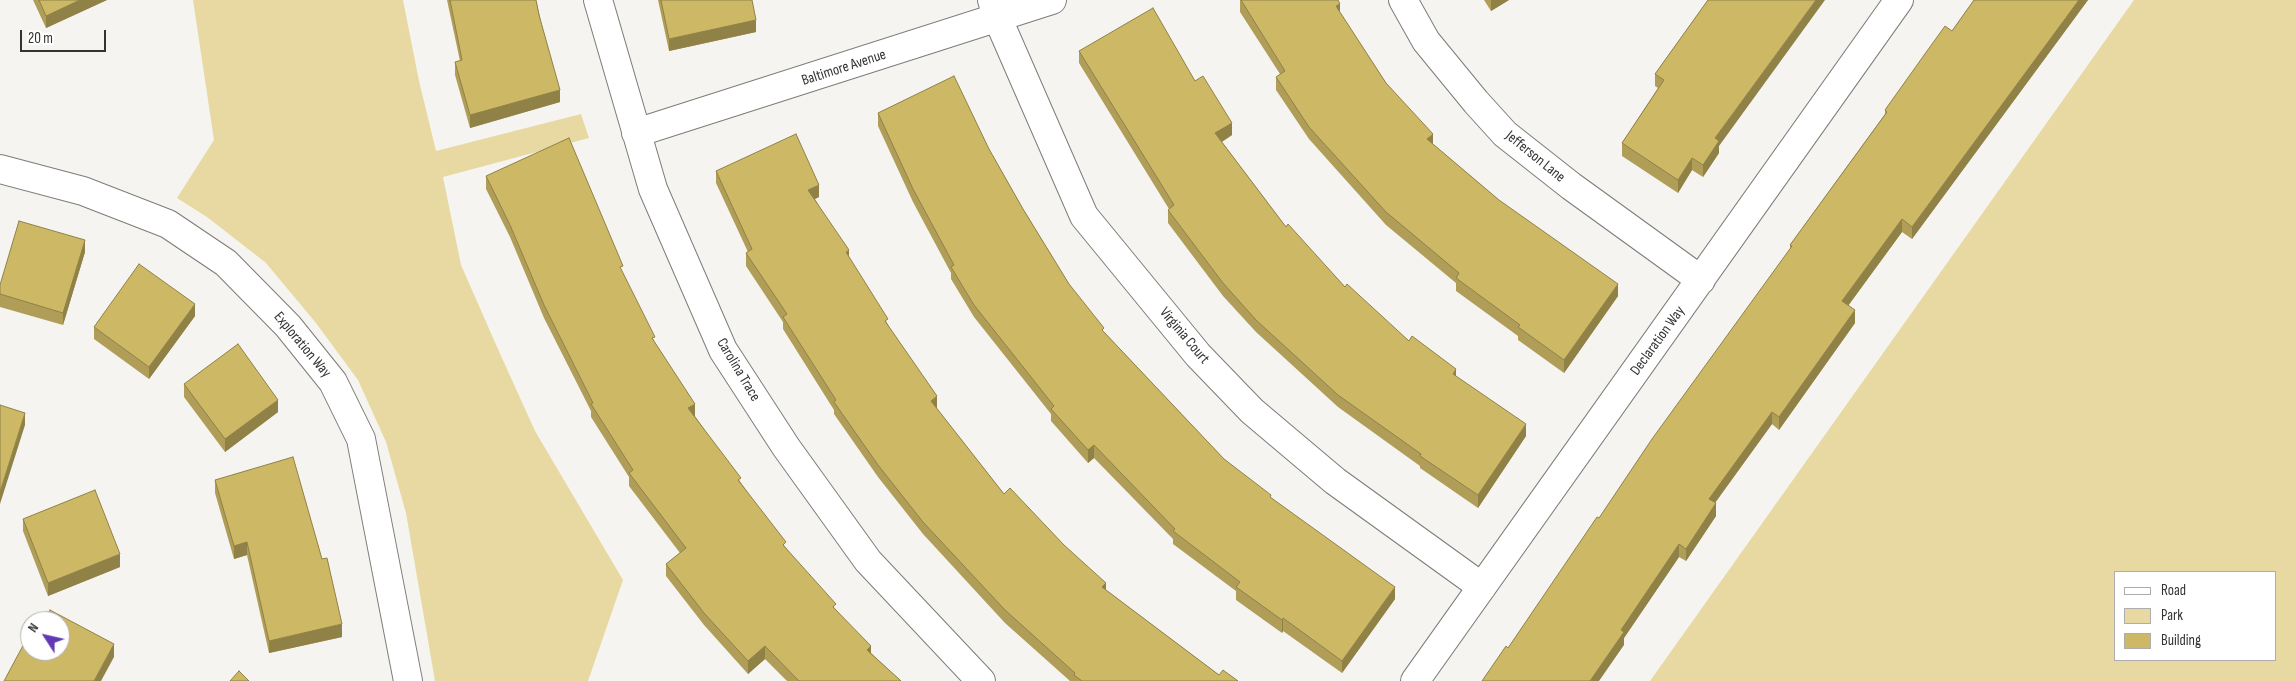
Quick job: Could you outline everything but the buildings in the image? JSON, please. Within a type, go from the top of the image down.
[{"type":"street","name":"Carolina Trace","points":[[598,0],[653,188],[723,350],[786,447],[868,561],[982,681]]},
{"type":"street","name":"Baltimore Avenue","points":[[636,134],[995,10],[1052,0]]},
{"type":"street","name":"Jefferson Lane","points":[[1403,0],[1426,41],[1505,134],[1565,181],[1701,280]]},
{"type":"street","name":"Declaration Way","points":[[1415,681],[1899,0]]},
{"type":"street","name":"Virginia Court","points":[[995,10],[1084,216],[1198,355],[1252,411],[1335,481],[1482,587]]},
{"type":"street","name":"Exploration Way","points":[[0,169],[83,191],[168,224],[226,263],[288,326],[327,375],[361,438],[408,681]]},
{"type":"green space","points":[[193,0],[403,0],[419,81],[436,151],[581,114],[589,138],[443,177],[461,265],[497,347],[535,431],[623,580],[588,681],[435,681],[406,513],[386,442],[358,380],[316,323],[266,263],[207,217],[177,198],[214,140]]},
{"type":"green space","points":[[2134,0],[2296,0],[2296,681],[1650,681]]}]
